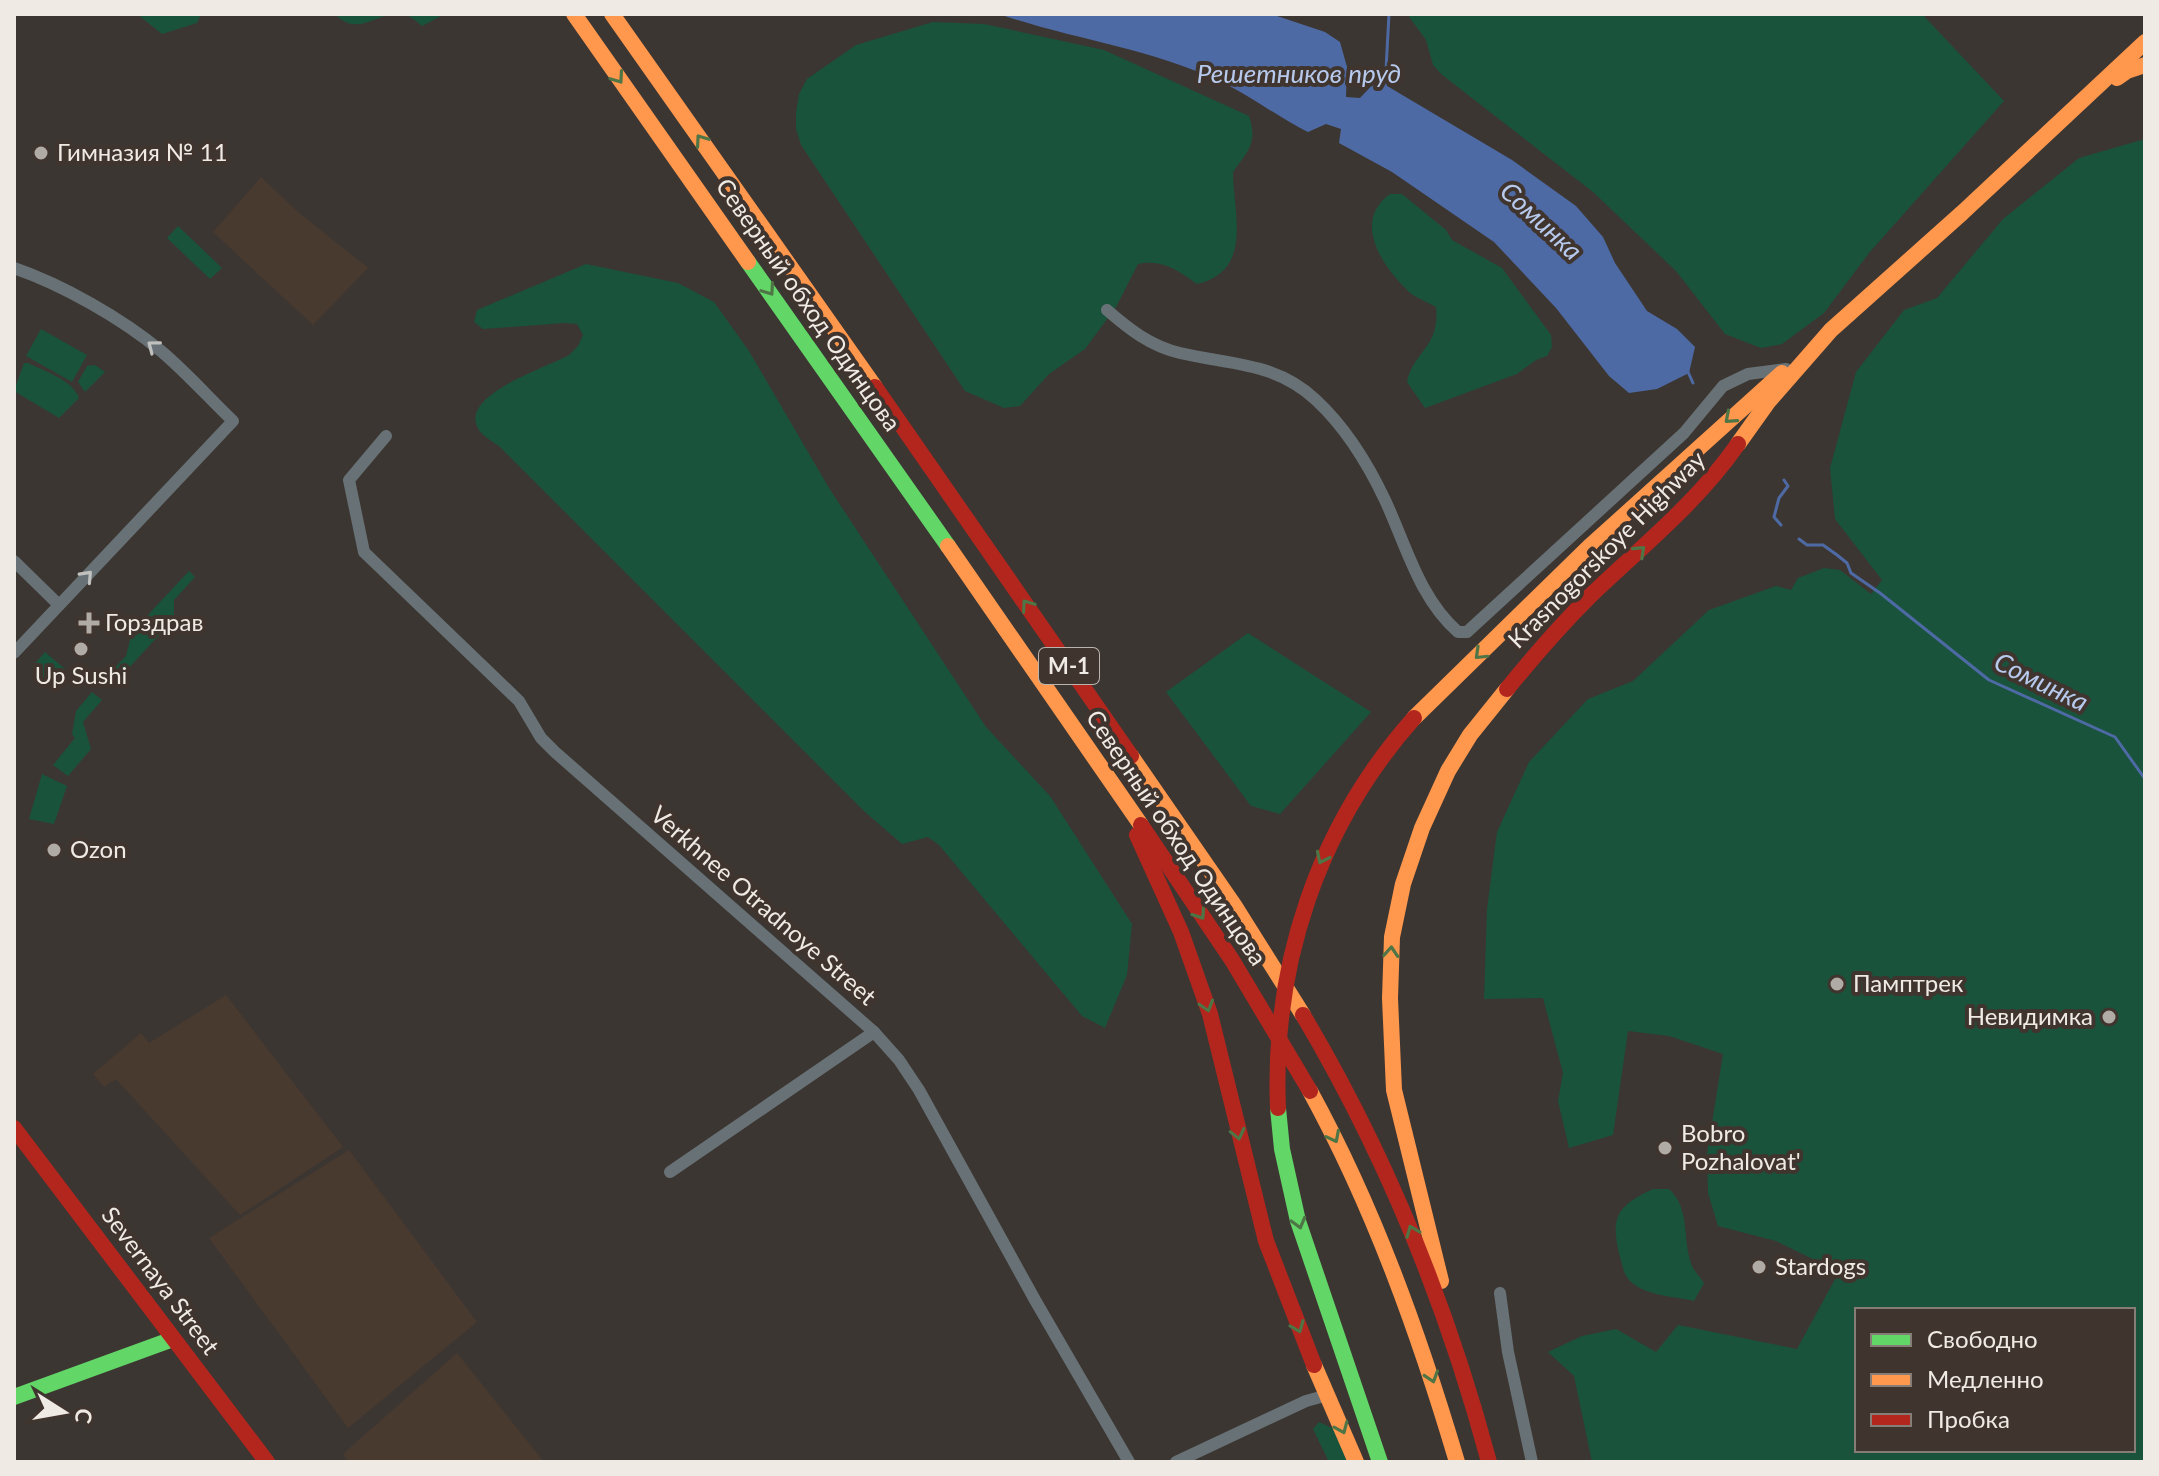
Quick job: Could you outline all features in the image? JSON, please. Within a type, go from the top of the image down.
[{"type":"main road","name":"Северный обход Одинцова","points":[[574,14],[1234,964],[1312,1094],[1356,1183],[1394,1272],[1428,1366],[1457,1462]]},
{"type":"main road","name":"Северный обход Одинцова","points":[[612,14],[1031,610],[1288,990],[1340,1080],[1385,1170],[1459,1356],[1489,1462]]},
{"type":"main road","points":[[2145,44],[2145,56]]},
{"type":"main road","name":"Krasnogorskoye Highway","points":[[1459,1356],[1394,1090],[1390,1030],[1391,947],[1398,902],[1422,828],[1456,756],[1492,706],[1556,631],[1708,486],[1768,402],[1831,330],[2145,44]]},
{"type":"main road","name":"Krasnogorskoye Highway","points":[[2068,115],[2127,71],[2145,65]]},
{"type":"main road","points":[[1380,1462],[1301,1232],[1284,1159],[1279,1119],[1277,1056],[1280,1021],[1295,929],[1317,867],[1366,780],[1404,729],[1561,574],[1831,330]]},
{"type":"main road","points":[[1077,734],[1145,851],[1186,945],[1210,1014],[1266,1241],[1356,1462]]},
{"type":"main road","name":"Severnaya Street","points":[[14,1128],[267,1462]]},
{"type":"main road","points":[[14,1397],[173,1339]]},
{"type":"street","points":[[14,268],[79,299],[136,334],[175,364],[233,421],[14,653]]},
{"type":"street","points":[[1107,310],[1140,338],[1177,353],[1235,362],[1270,372],[1296,382],[1319,403],[1365,460],[1431,601],[1458,632],[1467,632],[1684,433],[1723,386],[1748,374],[1786,369]]},
{"type":"street","name":"Verkhnee Otradnoye Street","points":[[386,436],[349,480],[364,552],[519,701],[541,738],[555,752],[874,1032],[899,1060],[919,1090],[1129,1462]]},
{"type":"street","points":[[14,561],[59,605]]},
{"type":"street","points":[[670,1172],[874,1032]]},
{"type":"street","points":[[1500,1293],[1508,1352],[1532,1462]]},
{"type":"street","points":[[1176,1462],[1306,1401],[1328,1395]]},
{"type":"shaded area","points":[[261,177],[298,212],[368,268],[313,325],[213,232]]},
{"type":"shaded area","points":[[226,995],[343,1147],[240,1215],[116,1079],[104,1087],[93,1074],[141,1033],[149,1043]]},
{"type":"shaded area","points":[[349,1150],[477,1322],[348,1428],[209,1238]]},
{"type":"shaded area","points":[[457,1353],[544,1462],[348,1462],[343,1454]]},
{"type":"green space","points":[[137,14],[201,14],[197,23],[162,34]]},
{"type":"green space","points":[[335,14],[396,14],[361,24],[353,24]]},
{"type":"green space","points":[[396,14],[445,14],[422,26],[412,18]]},
{"type":"green space","points":[[1407,14],[1922,14],[2004,101],[1869,253],[1824,313],[1782,344],[1761,348],[1725,334],[1676,271],[1593,192],[1441,74],[1433,65],[1426,40]]},
{"type":"green space","points":[[933,22],[984,24],[1104,50],[1249,116],[1252,125],[1250,146],[1233,172],[1236,238],[1227,267],[1215,277],[1197,284],[1162,264],[1138,264],[1116,307],[1085,349],[1049,374],[1020,406],[1004,408],[965,391],[801,145],[796,129],[799,94],[807,79],[856,45]]},
{"type":"green space","points":[[2145,139],[2145,1462],[1592,1462],[1574,1376],[1548,1352],[1582,1336],[1616,1329],[1656,1352],[1678,1325],[1797,1349],[1839,1272],[1776,1241],[1718,1226],[1708,1193],[1707,1154],[1723,1054],[1669,1036],[1628,1031],[1613,1135],[1569,1148],[1558,1101],[1563,1073],[1543,998],[1484,999],[1487,909],[1497,832],[1529,762],[1588,699],[1633,681],[1709,610],[1776,586],[1791,590],[1798,578],[1824,568],[1840,570],[1871,594],[1882,580],[1835,519],[1830,468],[1856,372],[1904,310],[1937,298],[2003,219],[2079,158]]},
{"type":"green space","points":[[1390,194],[1402,194],[1446,230],[1452,240],[1502,268],[1551,335],[1552,347],[1547,356],[1517,374],[1425,408],[1407,382],[1434,332],[1436,307],[1411,293],[1398,281],[1375,243],[1373,217]]},
{"type":"green space","points":[[178,226],[222,268],[210,279],[167,238]]},
{"type":"green space","points":[[586,264],[678,283],[714,302],[749,351],[829,488],[986,727],[1050,796],[1132,924],[1127,975],[1105,1028],[1082,1016],[939,845],[928,837],[902,844],[865,812],[499,446],[479,430],[475,417],[492,394],[569,355],[583,335],[577,324],[565,323],[483,329],[474,322],[477,310]]},
{"type":"green space","points":[[41,329],[87,355],[72,382],[26,356]]},
{"type":"green space","points":[[24,363],[57,377],[76,392],[79,398],[59,418],[14,391]]},
{"type":"green space","points":[[95,365],[105,372],[85,392],[78,382],[87,366]]},
{"type":"green space","points":[[189,571],[195,577],[174,600],[174,619],[112,686],[104,679],[126,656],[132,632]]},
{"type":"green space","points":[[1248,633],[1371,712],[1280,814],[1251,806],[1166,692]]},
{"type":"green space","points":[[45,652],[65,669],[52,684],[32,667]]},
{"type":"green space","points":[[92,692],[102,700],[83,722],[91,749],[68,776],[53,765],[75,738],[72,734],[76,711]]},
{"type":"green space","points":[[42,774],[67,786],[54,824],[29,819]]},
{"type":"green space","points":[[1653,1189],[1669,1189],[1681,1207],[1689,1258],[1704,1283],[1694,1301],[1643,1289],[1629,1280],[1624,1272],[1616,1223],[1631,1201]]},
{"type":"green space","points":[[1319,1422],[1336,1430],[1347,1462],[1329,1462],[1313,1429]]},
{"type":"water","name":"Решетников пруд","points":[[999,14],[1271,14],[1325,32],[1340,42],[1347,67],[1346,97],[1360,98],[1377,80],[1512,160],[1576,206],[1603,237],[1615,263],[1647,311],[1677,329],[1695,347],[1689,373],[1657,389],[1629,393],[1609,376],[1556,308],[1494,242],[1392,172],[1339,143],[1341,129],[1326,124],[1308,132],[1229,86],[1191,69]]},
{"type":"waterway","points":[[1385,88],[1389,14]]},
{"type":"waterway","name":"Соминка","points":[[1688,372],[1693,383]]},
{"type":"waterway","name":"Соминка","points":[[1781,525],[1774,517],[1779,498],[1788,486],[1784,480]]},
{"type":"waterway","name":"Соминка","points":[[1799,539],[1807,545],[1823,545],[1837,555],[1847,563],[1851,573],[1989,680],[2115,737],[2145,779]]},
{"type":"traffic: fast","points":[[748,262],[948,546]]},
{"type":"traffic: fast","points":[[1278,1108],[1282,1149],[1298,1221],[1380,1462]]},
{"type":"traffic: fast","points":[[14,1397],[173,1339]]},
{"type":"traffic: slow","points":[[574,14],[748,262]]},
{"type":"traffic: slow","points":[[612,14],[875,387]]},
{"type":"traffic: slow","points":[[1738,444],[1768,402],[1831,330],[2145,42]]},
{"type":"traffic: slow","points":[[2117,78],[2145,65]]},
{"type":"traffic: slow","points":[[1414,718],[1589,547],[1782,373]]},
{"type":"traffic: slow","points":[[948,546],[1141,825]]},
{"type":"traffic: slow","points":[[1441,1281],[1394,1090],[1390,998],[1392,937],[1403,884],[1422,828],[1448,771],[1470,735],[1507,689]]},
{"type":"traffic: slow","points":[[1131,756],[1234,905],[1303,1015]]},
{"type":"traffic: slow","points":[[1310,1091],[1375,1226],[1427,1366],[1457,1462]]},
{"type":"traffic: slow","points":[[1314,1365],[1356,1462]]},
{"type":"traffic: jam","points":[[875,387],[1131,756]]},
{"type":"traffic: jam","points":[[1507,689],[1578,608],[1686,506],[1738,444]]},
{"type":"traffic: jam","points":[[1278,1108],[1278,1055],[1283,1002],[1293,950],[1308,900],[1327,851],[1351,804],[1380,760],[1414,718]]},
{"type":"traffic: jam","points":[[1141,825],[1232,960],[1310,1091]]},
{"type":"traffic: jam","points":[[1137,835],[1181,932],[1210,1014],[1266,1241],[1314,1365]]},
{"type":"traffic: jam","points":[[1303,1015],[1361,1122],[1411,1232],[1454,1346],[1489,1462]]},
{"type":"traffic: jam","points":[[14,1128],[267,1462]]},
{"type":"place","name":"Гимназия № 11","points":[[41,153]]},
{"type":"place","name":"Горздрав","points":[[89,623]]},
{"type":"place","name":"Up Sushi","points":[[81,649]]},
{"type":"place","name":"Ozon","points":[[54,850]]},
{"type":"place","name":"Памптрек","points":[[1837,984]]},
{"type":"place","name":"Невидимка","points":[[2109,1017]]},
{"type":"place","name":"Bobro Pozhalovat'","points":[[1665,1148]]},
{"type":"place","name":"Stardogs","points":[[1759,1267]]}]
